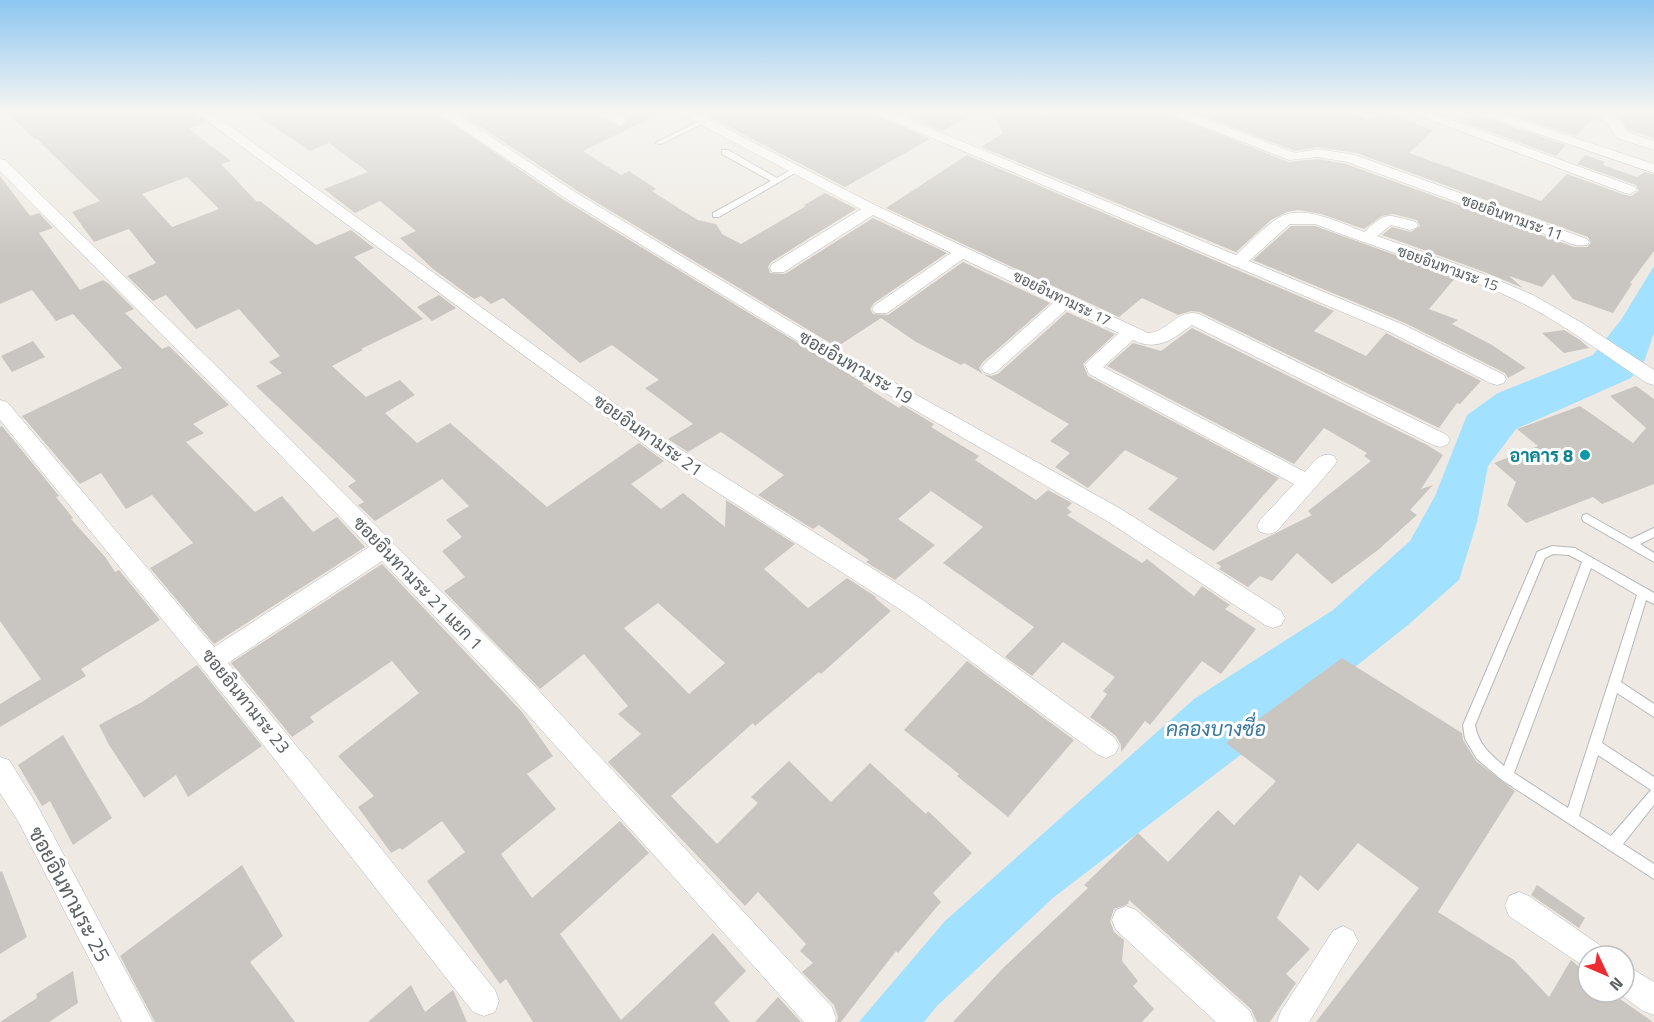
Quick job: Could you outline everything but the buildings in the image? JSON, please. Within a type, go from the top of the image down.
[{"type":"street","name":"ซอยอินทามระ 21","points":[[265,159],[660,446],[912,605],[1106,746]]},
{"type":"street","name":"ซอยอินทามระ 19","points":[[515,159],[570,195],[848,364],[1114,515],[1273,618]]},
{"type":"street","name":"ซอยอินทามระ 17","points":[[774,159],[1145,339],[1160,339],[1188,319],[1193,318],[1440,441]]},
{"type":"street","points":[[989,159],[1398,329],[1497,379]]},
{"type":"street","name":"ซอยอินทามระ 11","points":[[1352,159],[1581,242]]},
{"type":"street","points":[[1544,159],[1630,190]]},
{"type":"street","points":[[1620,159],[1654,170]]},
{"type":"street","name":"ซอยอินทามระ 21 แยก 1","points":[[0,163],[234,395],[519,687],[821,1018]]},
{"type":"street","points":[[778,268],[872,208]]},
{"type":"street","name":"ซอยอินทามระ 15","points":[[1237,263],[1285,220],[1317,219],[1491,283],[1528,299],[1585,331],[1654,379]]},
{"type":"street","points":[[1366,238],[1388,219],[1410,225]]},
{"type":"street","points":[[881,309],[964,251]]},
{"type":"street","points":[[990,368],[1067,300]]},
{"type":"street","points":[[1131,332],[1094,364],[1095,370],[1309,483]]},
{"type":"street","name":"ซอยอินทามระ 23","points":[[0,407],[213,660],[374,859],[484,1001]]},
{"type":"street","points":[[1268,526],[1327,461]]},
{"type":"street","points":[[213,660],[384,548]]},
{"type":"street","name":"ซอยอินทามระ 25","points":[[0,769],[27,812],[138,1022]]},
{"type":"street","points":[[1519,906],[1576,946]]},
{"type":"street","points":[[1126,920],[1239,1022]]},
{"type":"street","points":[[1292,1022],[1343,940]]},
{"type":"street","points":[[1636,987],[1654,1000]]},
{"type":"lane","points":[[736,159],[777,181]]},
{"type":"lane","points":[[716,215],[796,170]]},
{"type":"lane","points":[[1587,518],[1654,558]]},
{"type":"lane","points":[[1630,544],[1654,532]]},
{"type":"lane","points":[[1654,599],[1571,551],[1552,550],[1540,555],[1469,725],[1471,739],[1482,755],[1507,776],[1654,872]]},
{"type":"lane","points":[[1507,776],[1588,560]]},
{"type":"lane","points":[[1572,818],[1642,592]]},
{"type":"lane","points":[[1614,684],[1654,711]]},
{"type":"lane","points":[[1595,745],[1654,785]]},
{"type":"lane","points":[[1613,845],[1654,795]]},
{"type":"water","name":"คลองบางซื่อ","points":[[1654,266],[1654,333],[1644,362],[1631,378],[1516,429],[1488,466],[1477,522],[1459,580],[1408,625],[1331,686],[1054,897],[937,1006],[924,1022],[859,1022],[945,921],[1194,699],[1333,610],[1410,541],[1435,496],[1467,415],[1498,393],[1593,355],[1621,320]]},
{"type":"place","name":"อาคาร 8","points":[[1585,455]]}]
